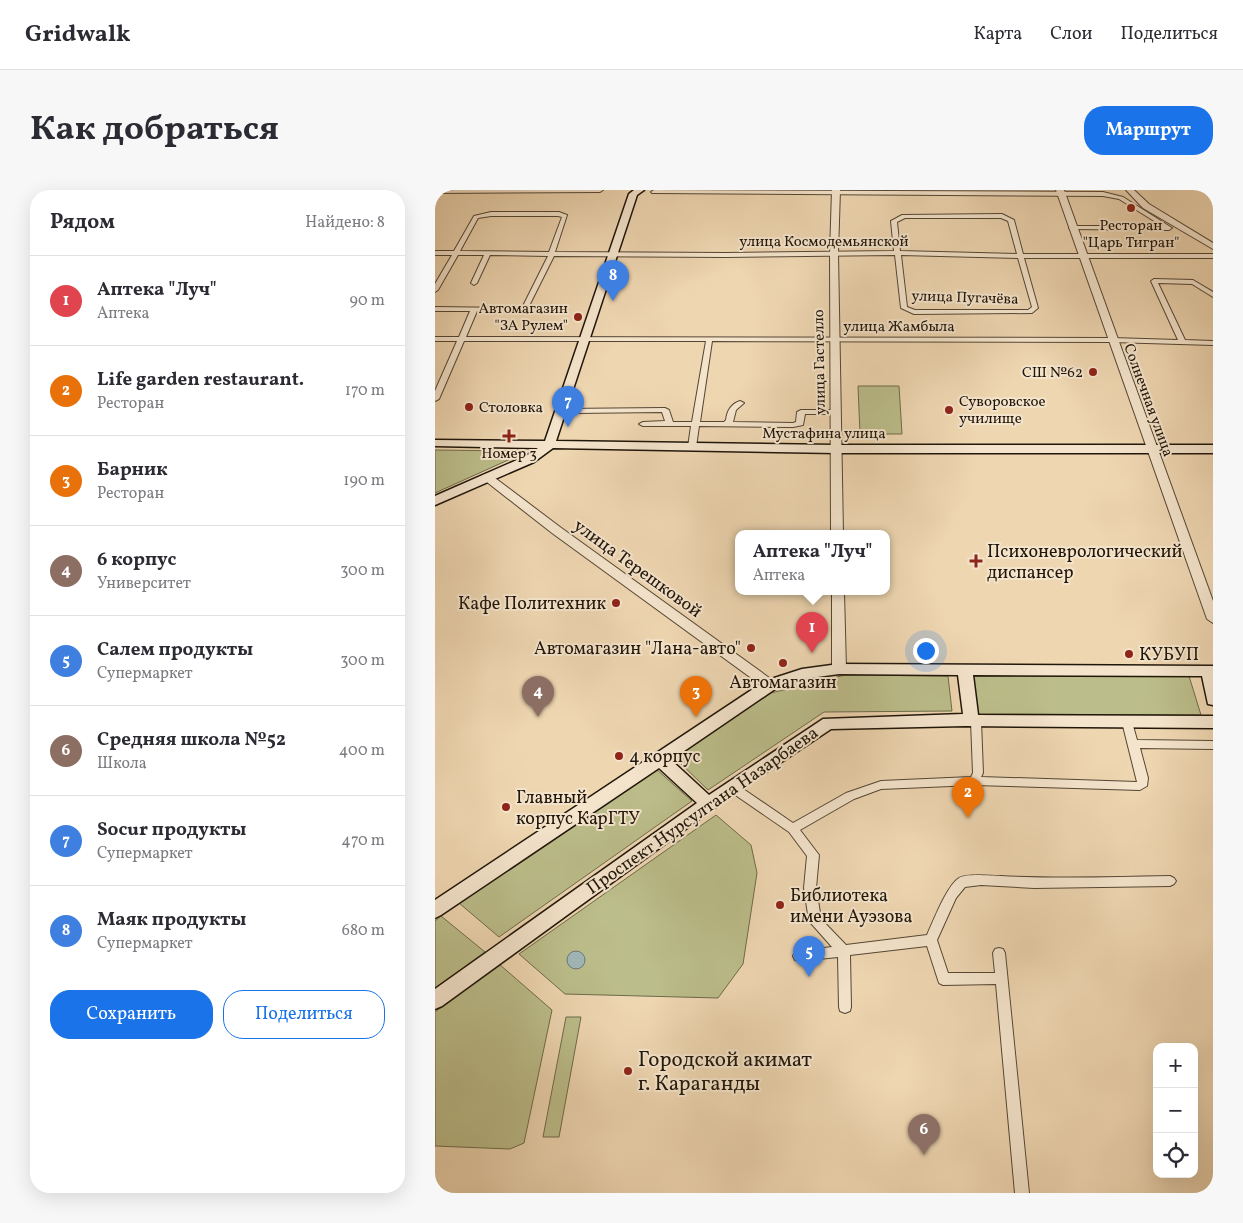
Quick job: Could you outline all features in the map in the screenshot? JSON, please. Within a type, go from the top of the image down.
[{"type":"main road","points":[[435,501],[516,465],[549,446],[597,307],[612,254],[634,191]]},
{"type":"main road","name":"Мустафина улица","points":[[435,443],[692,448],[1213,449]]},
{"type":"main road","points":[[516,465],[523,454],[517,444]]},
{"type":"main road","points":[[435,910],[770,685],[802,674],[839,669],[1211,671],[1213,700]]},
{"type":"main road","points":[[965,669],[973,720]]},
{"type":"main road","name":"Проспект Нурсултана Назарбаева","points":[[435,1000],[707,804],[828,723],[973,720],[1213,722]]},
{"type":"main road","points":[[660,759],[707,804]]},
{"type":"street","points":[[437,192],[601,190]]},
{"type":"street","points":[[1130,190],[1173,227]]},
{"type":"street","points":[[654,192],[1061,192],[1114,195],[1213,247]]},
{"type":"street","name":"улица Гастелло","points":[[836,192],[834,253],[837,530]]},
{"type":"street","name":"Солнечная улица","points":[[1061,192],[1072,228],[1213,619]]},
{"type":"street","points":[[1140,209],[1150,208]]},
{"type":"street","points":[[435,290],[476,217],[491,214],[562,214],[566,218],[552,253],[526,306],[515,310],[435,309]]},
{"type":"street","name":"улица Пугачёва","points":[[904,216],[1002,216],[1011,220],[1021,256],[1035,308],[1030,312],[914,312],[904,308],[896,253],[894,221],[904,216]]},
{"type":"street","points":[[1072,228],[1173,227]]},
{"type":"street","points":[[474,283],[488,253]]},
{"type":"street","name":"улица Космодемьянской","points":[[435,254],[896,253],[1021,256],[1213,256]]},
{"type":"street","points":[[1183,342],[1154,281],[1193,282],[1213,295]]},
{"type":"street","points":[[435,399],[474,310]]},
{"type":"street","name":"улица Жамбыла","points":[[435,339],[709,341],[1112,340],[1213,343]]},
{"type":"street","points":[[692,448],[709,341]]},
{"type":"street","points":[[726,424],[729,421],[730,412],[733,407],[740,403]]},
{"type":"street","points":[[561,410],[596,412],[608,410],[667,410],[670,423]]},
{"type":"street","points":[[643,424],[795,425],[800,423],[801,412],[835,412]]},
{"type":"street","name":"улица Терешковой","points":[[487,477],[560,533],[770,685]]},
{"type":"street","points":[[838,595],[839,669]]},
{"type":"street","points":[[973,720],[978,773],[974,781]]},
{"type":"street","points":[[793,829],[850,796],[881,785],[974,781],[1140,786],[1143,783],[1143,778],[1127,722]]},
{"type":"street","points":[[1133,744],[1213,745]]},
{"type":"street","points":[[732,787],[793,829],[813,855],[810,888],[815,921],[844,951],[845,1007]]},
{"type":"street","points":[[1001,978],[943,979],[931,940],[952,895],[962,882],[981,880],[1034,883],[1170,881]]},
{"type":"street","points":[[799,956],[931,940]]},
{"type":"street","points":[[999,953],[1022,1193]]},
{"type":"green space","points":[[858,386],[899,386],[902,434],[860,434]]},
{"type":"green space","points":[[435,450],[516,451],[517,456],[435,493]]},
{"type":"green space","points":[[845,675],[948,676],[952,711],[824,712],[708,790],[675,758],[771,693]]},
{"type":"green space","points":[[971,676],[1189,676],[1201,715],[976,714]]},
{"type":"green space","points":[[656,769],[692,801],[499,937],[459,903]]},
{"type":"green space","points":[[716,815],[751,845],[757,873],[743,964],[718,998],[565,994],[519,954]]},
{"type":"green space","points":[[441,916],[485,952],[435,988],[435,921]]},
{"type":"green space","points":[[499,964],[552,1010],[524,1143],[510,1149],[435,1146],[435,1012]]},
{"type":"green space","points":[[566,1017],[581,1017],[559,1137],[543,1137]]},
{"type":"water","points":[[576,951],[582,954],[585,960],[582,966],[576,969],[570,966],[567,960],[570,954]]},
{"type":"place","name":"Ресторан \"Царь Тигран\"","points":[[1131,208]]},
{"type":"place","name":"Маяк продукты","points":[[613,301]]},
{"type":"place","name":"Автомагазин \"ЗА Рулем\"","points":[[578,317]]},
{"type":"place","name":"СШ №62","points":[[1093,372]]},
{"type":"place","name":"Столовка","points":[[469,407]]},
{"type":"place","name":"Суворовское училище","points":[[949,410]]},
{"type":"place","name":"Socur продукты","points":[[568,427]]},
{"type":"place","name":"Номер 3","points":[[509,436]]},
{"type":"place","name":"Психоневрологический диспансер","points":[[976,561]]},
{"type":"place","name":"Кафе Политехник","points":[[616,603]]},
{"type":"place","name":"Автомагазин \"Лана-авто\"","points":[[751,648]]},
{"type":"place","name":"Аптека \"Луч\"","points":[[812,653]]},
{"type":"place","name":"КУБУП","points":[[1129,654]]},
{"type":"place","name":"Автомагазин","points":[[783,663]]},
{"type":"place","name":"6 корпус","points":[[538,717]]},
{"type":"place","name":"Барник","points":[[696,717]]},
{"type":"place","name":"4 корпус","points":[[619,756]]},
{"type":"place","name":"Главный корпус КарГТУ","points":[[506,807]]},
{"type":"place","name":"Life garden restaurant.","points":[[968,818]]},
{"type":"place","name":"Библиотека имени Ауэзова","points":[[780,905]]},
{"type":"place","name":"Салем продукты","points":[[809,977]]},
{"type":"place","name":"Городской акимат г. Караганды","points":[[628,1071]]},
{"type":"place","name":"Средняя школа №52","points":[[924,1155]]}]
